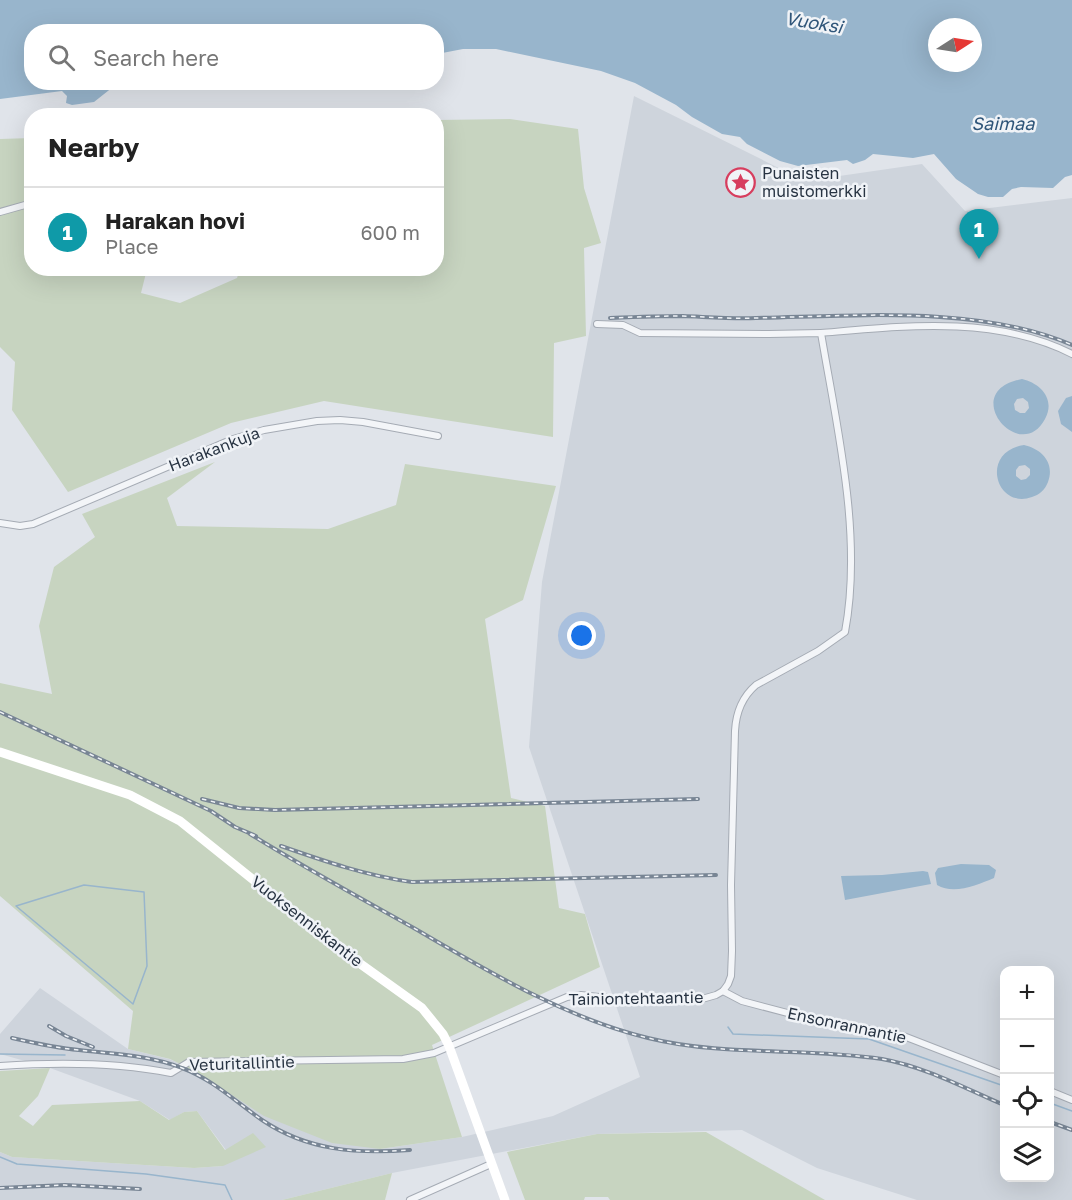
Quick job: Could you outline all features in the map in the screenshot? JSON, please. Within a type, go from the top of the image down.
[{"type":"street","points":[[0,212],[24,205]]},
{"type":"street","points":[[597,324],[623,324],[640,333],[821,333],[909,326],[990,328],[1037,340],[1072,354]]},
{"type":"street","points":[[723,991],[731,976],[737,716],[747,692],[756,685],[818,651],[845,632],[850,606],[850,524],[845,478],[821,333]]},
{"type":"street","name":"Harakankuja","points":[[0,523],[20,526],[33,524],[233,439],[264,429],[340,420],[438,436]]},
{"type":"street","name":"Vuoksenniskantie","points":[[0,752],[130,795],[180,821],[341,950],[422,1008],[443,1034],[449,1046],[505,1200]]},
{"type":"street","name":"Tainiontehtaantie","points":[[449,1046],[567,997],[581,995],[635,1001],[702,999],[723,991]]},
{"type":"street","name":"Ensonrannantie","points":[[723,991],[742,1001],[818,1021],[901,1035],[1002,1074]]},
{"type":"street","name":"Veturitallintie","points":[[0,1066],[97,1064],[171,1073],[189,1062],[390,1060],[424,1055],[449,1046]]},
{"type":"street","points":[[1054,1093],[1072,1100]]},
{"type":"street","points":[[410,1200],[491,1164]]},
{"type":"shaded area","points":[[634,96],[805,181],[922,164],[965,211],[1072,198],[1072,1200],[917,1200],[817,1168],[742,1130],[597,1134],[392,1173],[282,1200],[0,1200],[0,1152],[12,1157],[194,1168],[223,1166],[226,1150],[197,1111],[184,1112],[170,1120],[140,1101],[50,1068],[0,1054],[0,1034],[40,988],[128,1049],[169,1059],[380,1149],[462,1137],[553,1116],[640,1077],[529,747],[542,582]]},
{"type":"green space","points":[[510,119],[578,129],[584,188],[601,243],[584,248],[586,336],[554,343],[553,437],[324,401],[231,423],[68,492],[12,410],[15,362],[0,347],[0,139],[24,138],[24,276],[145,276],[141,293],[180,303],[238,276],[444,276],[444,120]]},
{"type":"green space","points":[[215,462],[167,498],[177,526],[328,529],[396,505],[405,464],[556,486],[523,600],[485,619],[511,798],[545,806],[559,908],[585,914],[600,967],[432,1045],[462,1137],[380,1149],[332,1143],[264,1116],[198,1073],[170,1059],[128,1049],[133,1011],[0,896],[0,683],[52,694],[39,626],[54,567],[95,537],[82,514]]},
{"type":"green space","points":[[50,1068],[38,1096],[19,1116],[33,1126],[52,1105],[140,1101],[169,1120],[184,1112],[197,1111],[225,1150],[253,1133],[266,1147],[223,1166],[194,1168],[12,1157],[0,1152],[0,1071]]},
{"type":"green space","points":[[706,1132],[825,1200],[610,1200],[608,1197],[585,1197],[584,1200],[525,1200],[507,1152],[597,1134]]},
{"type":"green space","points":[[392,1173],[385,1200],[282,1200]]},
{"type":"water","points":[[0,0],[1072,0],[1072,175],[1065,177],[1053,188],[1021,187],[1012,189],[1003,197],[978,194],[956,179],[934,154],[913,158],[873,154],[853,164],[847,160],[798,166],[780,161],[747,144],[740,137],[722,134],[635,83],[601,71],[496,49],[463,49],[444,53],[444,24],[24,24],[24,90],[109,90],[94,102],[72,105],[66,103],[67,96],[62,91],[0,99]]},
{"type":"water","points":[[1022,379],[1035,384],[1044,393],[1049,405],[1048,412],[1034,431],[1022,434],[1010,430],[1000,421],[994,409],[995,397],[1003,386]],"holes":[[[1023,398],[1028,402],[1029,408],[1025,413],[1015,410],[1014,404],[1017,399]]]},
{"type":"water","points":[[1072,396],[1072,432],[1061,424],[1058,411],[1066,398]]},
{"type":"water","points":[[1024,445],[1030,447],[1041,453],[1048,463],[1050,475],[1047,485],[1032,497],[1019,499],[1009,495],[1002,488],[997,468],[1001,458],[1010,450]],"holes":[[[1025,465],[1030,469],[1030,475],[1026,479],[1021,480],[1016,476],[1019,466]]]},
{"type":"water","points":[[961,864],[989,865],[996,870],[994,878],[958,889],[937,885],[935,873],[938,868]]},
{"type":"water","points":[[928,872],[931,884],[845,900],[841,876]]},
{"type":"waterway","points":[[84,885],[144,892],[147,966],[133,1004],[16,906],[84,885]]},
{"type":"waterway","points":[[728,1027],[733,1034],[869,1039],[1000,1085]]},
{"type":"waterway","points":[[0,1054],[65,1055]]},
{"type":"waterway","points":[[1054,1104],[1072,1111]]},
{"type":"waterway","points":[[0,1157],[17,1164],[146,1174],[225,1185],[232,1200]]},
{"type":"railway","points":[[610,318],[875,315],[958,318],[1036,332],[1072,345]]},
{"type":"railway","points":[[0,712],[211,811],[235,827],[256,836]]},
{"type":"railway","points":[[202,799],[239,808],[275,810],[698,799]]},
{"type":"railway","points":[[250,834],[501,978],[588,1019],[648,1038],[706,1048],[823,1053],[882,1059],[929,1073],[1000,1103]]},
{"type":"railway","points":[[281,846],[362,872],[412,882],[716,875]]},
{"type":"railway","points":[[49,1026],[93,1047]]},
{"type":"railway","points":[[12,1038],[62,1048],[144,1058],[182,1068],[214,1085],[279,1130],[315,1144],[352,1150],[410,1150]]},
{"type":"railway","points":[[1054,1123],[1072,1130]]},
{"type":"railway","points":[[0,1188],[65,1185],[140,1189]]},
{"type":"place","name":"Punaisten muistomerkki","points":[[741,182]]},
{"type":"place","name":"Harakan hovi","points":[[979,259]]},
{"type":"water label","name":"Vuoksi","points":[[814,22]]},
{"type":"water label","name":"Saimaa","points":[[1003,123]]}]
